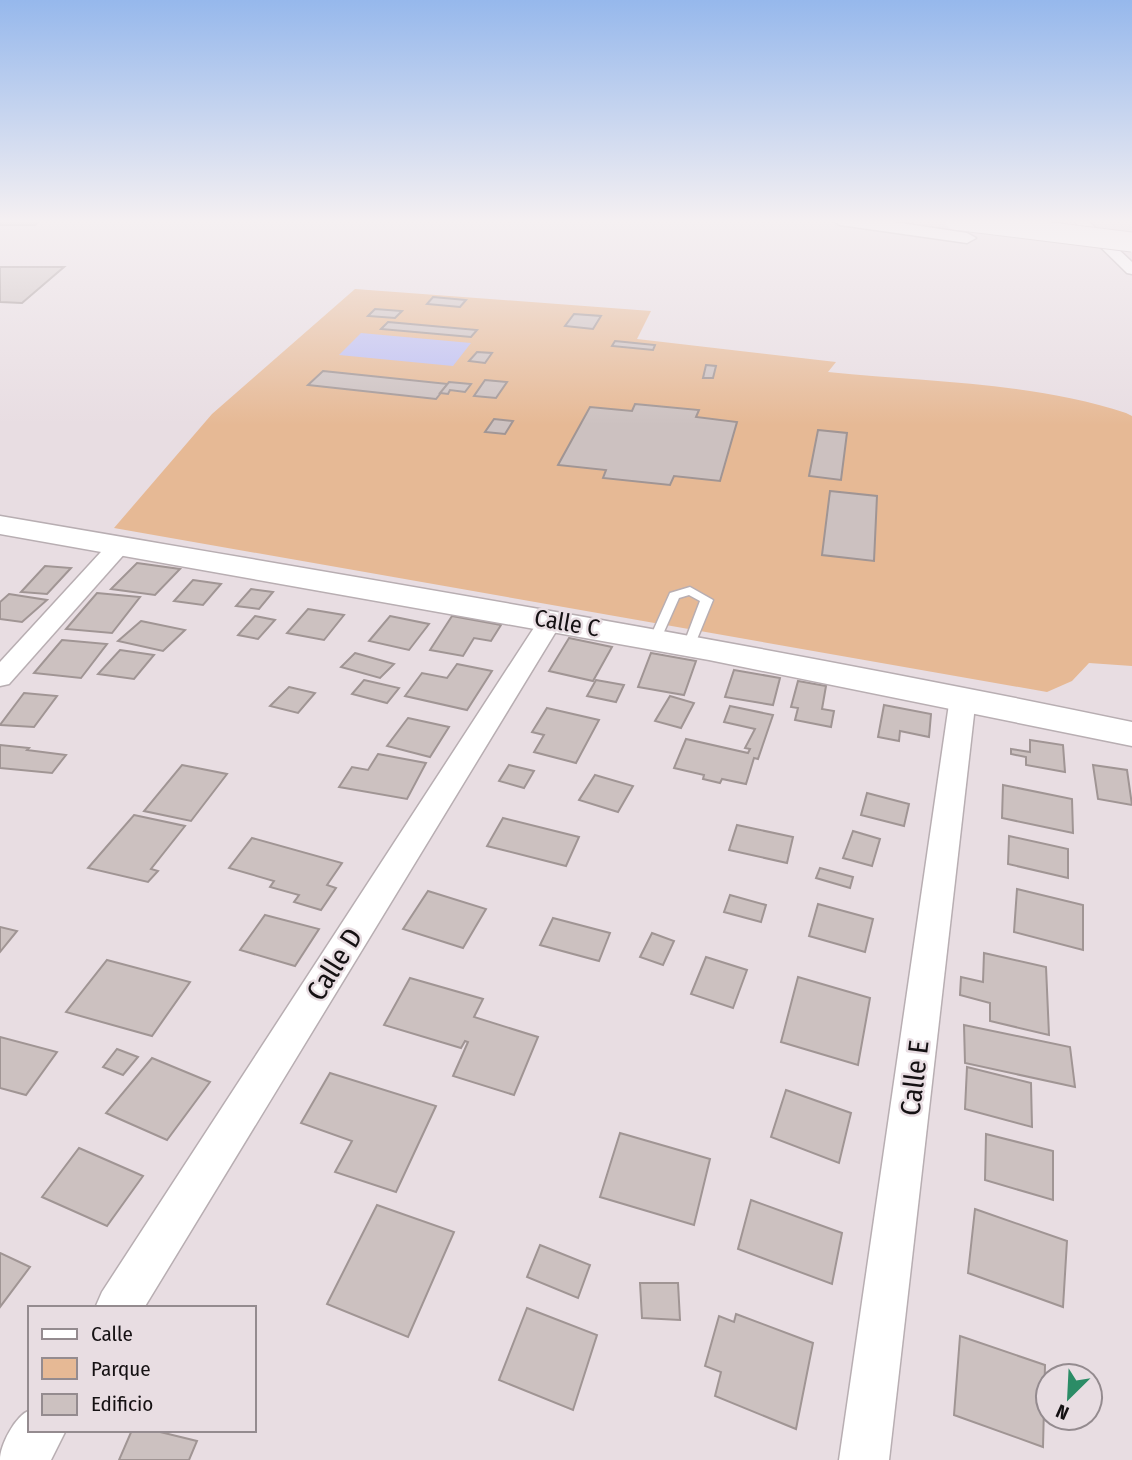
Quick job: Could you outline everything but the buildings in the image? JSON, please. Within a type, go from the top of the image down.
[{"type":"main road","name":"Calle C","points":[[0,525],[551,620],[963,697],[1132,734]]},
{"type":"street","points":[[0,678],[119,546]]},
{"type":"street","name":"Calle D","points":[[119,1306],[551,620]]},
{"type":"street","name":"Calle E","points":[[864,1460],[963,697]]},
{"type":"street","points":[[22,1460],[40,1432]]},
{"type":"lane","points":[[655,640],[674,596],[690,591],[707,600],[689,646]]},
{"type":"green space","points":[[355,289],[651,311],[637,339],[836,362],[828,372],[1016,389],[1126,413],[1132,416],[1132,666],[1089,663],[1072,681],[1047,692],[114,528],[212,414]]},
{"type":"water","points":[[361,333],[471,343],[453,366],[339,355]]}]
